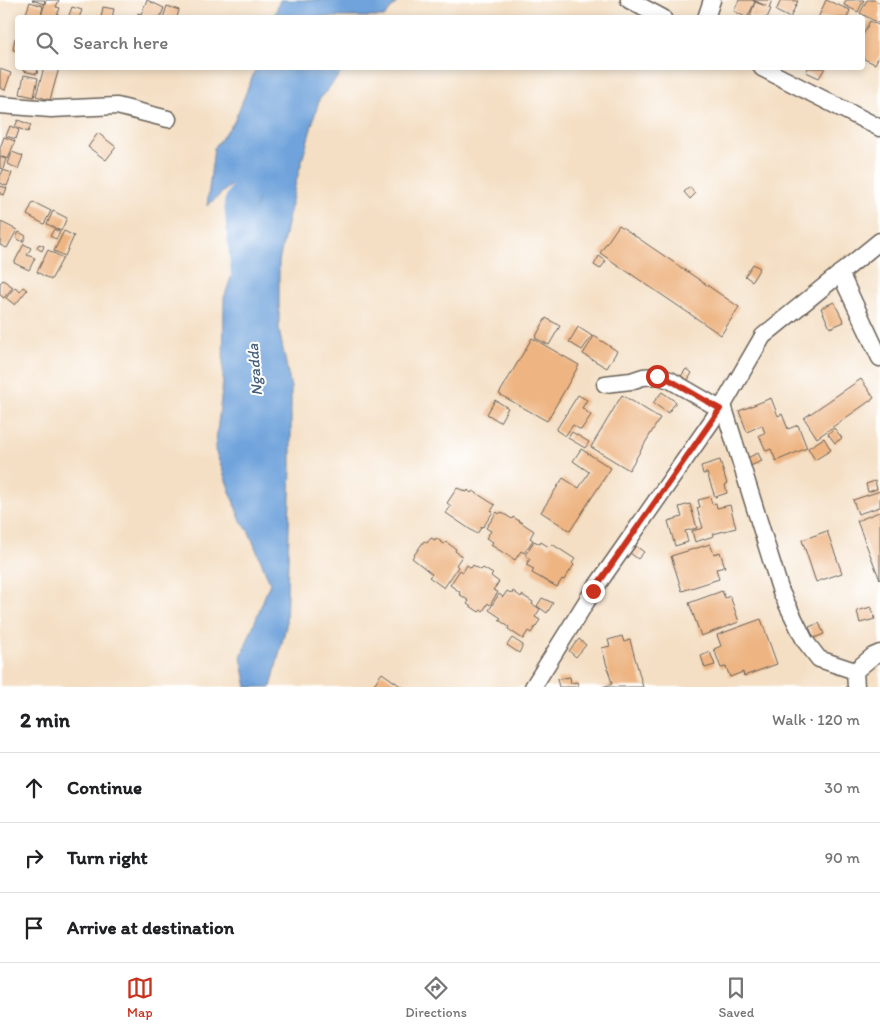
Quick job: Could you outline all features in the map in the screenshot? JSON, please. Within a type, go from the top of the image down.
[{"type":"street","points":[[629,0],[657,15]]},
{"type":"street","points":[[707,15],[712,0]]},
{"type":"street","points":[[766,70],[880,128]]},
{"type":"street","points":[[0,104],[51,109],[117,106],[168,119]]},
{"type":"street","points":[[533,687],[593,591],[721,407],[763,336],[880,241]]},
{"type":"street","points":[[840,273],[880,358]]},
{"type":"street","points":[[605,384],[643,376],[657,376],[670,380],[721,407],[781,592],[805,641],[819,659],[856,679],[873,656],[880,653]]},
{"type":"water","points":[[280,0],[399,0],[386,15],[275,15]]},
{"type":"water","points":[[255,70],[343,70],[319,100],[295,186],[279,262],[279,330],[291,388],[291,465],[286,626],[271,687],[247,687],[241,657],[270,583],[249,532],[240,519],[215,450],[223,381],[224,298],[276,146],[207,206],[214,148],[234,122]]},
{"type":"building","points":[[32,0],[45,0],[44,4]]},
{"type":"building","points":[[46,0],[59,0],[56,7],[60,8],[57,15],[41,15]]},
{"type":"building","points":[[147,0],[164,8],[161,15],[138,15],[138,13],[141,14]]},
{"type":"building","points":[[739,0],[752,0],[755,2],[748,15],[741,15],[734,11]]},
{"type":"building","points":[[753,0],[772,0],[769,8],[771,9],[768,15],[750,15],[755,2],[766,6]]},
{"type":"building","points":[[781,0],[798,1],[791,15],[784,15],[776,11]]},
{"type":"building","points":[[826,0],[850,10],[848,15],[819,15]]},
{"type":"building","points":[[846,0],[864,0],[858,12],[844,5]]},
{"type":"building","points":[[867,0],[874,0],[880,3],[880,24],[865,15],[860,13]]},
{"type":"building","points":[[30,2],[43,6],[41,15],[25,15]]},
{"type":"building","points":[[167,6],[179,10],[178,15],[164,15]]},
{"type":"building","points":[[72,7],[82,10],[80,15],[69,15]]},
{"type":"building","points":[[103,7],[114,9],[113,15],[102,15]]},
{"type":"building","points":[[870,21],[880,26],[880,54],[875,64],[865,59],[865,31]]},
{"type":"building","points":[[0,69],[11,73],[5,90],[0,88]]},
{"type":"building","points":[[23,70],[38,70],[37,74]]},
{"type":"building","points":[[43,70],[58,70],[50,100],[36,96]]},
{"type":"building","points":[[807,70],[824,70],[819,78],[806,72]]},
{"type":"building","points":[[24,75],[38,78],[34,97],[20,94]]},
{"type":"building","points":[[18,120],[31,125],[28,132],[15,127]]},
{"type":"building","points":[[10,126],[19,130],[16,139],[6,136]]},
{"type":"building","points":[[98,133],[116,147],[106,160],[88,147]]},
{"type":"building","points":[[4,137],[15,141],[8,159],[0,156],[0,148]]},
{"type":"building","points":[[12,152],[23,156],[18,169],[8,164]]},
{"type":"building","points":[[0,157],[6,159],[3,169],[0,168]]},
{"type":"building","points":[[3,170],[12,173],[7,186],[0,183]]},
{"type":"building","points":[[0,186],[7,188],[4,195],[0,194]]},
{"type":"building","points":[[690,187],[695,194],[690,199],[684,192]]},
{"type":"building","points":[[33,202],[51,211],[44,224],[27,215]]},
{"type":"building","points":[[53,211],[67,218],[61,231],[47,224]]},
{"type":"building","points":[[1,222],[17,230],[7,248],[0,245]]},
{"type":"building","points":[[619,225],[739,307],[721,335],[600,253]]},
{"type":"building","points":[[54,229],[60,232],[56,239],[50,236]]},
{"type":"building","points":[[64,231],[74,236],[65,256],[54,251]]},
{"type":"building","points":[[19,232],[26,236],[23,242],[16,238]]},
{"type":"building","points":[[24,244],[31,248],[27,255],[35,258],[29,270],[14,263]]},
{"type":"building","points":[[39,244],[44,246],[42,251],[37,248]]},
{"type":"building","points":[[48,250],[63,258],[51,280],[37,272]]},
{"type":"building","points":[[599,256],[606,261],[600,269],[594,265]]},
{"type":"building","points":[[753,264],[760,268],[752,281],[745,276]]},
{"type":"building","points":[[3,280],[13,287],[4,298],[0,295],[0,283]]},
{"type":"building","points":[[15,287],[20,291],[23,287],[27,290],[15,305],[6,298]]},
{"type":"building","points":[[834,302],[844,322],[830,328],[821,308]]},
{"type":"building","points":[[546,318],[560,326],[549,345],[535,338]]},
{"type":"building","points":[[578,327],[592,336],[582,350],[569,342]]},
{"type":"building","points":[[594,336],[617,351],[607,368],[583,354]]},
{"type":"building","points":[[532,338],[579,365],[547,421],[499,394]]},
{"type":"building","points":[[686,369],[692,373],[686,383],[679,379]]},
{"type":"building","points":[[861,379],[874,398],[817,438],[804,418]]},
{"type":"building","points":[[662,392],[676,402],[668,413],[653,403]]},
{"type":"building","points":[[578,395],[587,400],[582,408],[591,415],[581,430],[573,425],[565,436],[556,430]]},
{"type":"building","points":[[622,395],[660,418],[629,470],[591,447]]},
{"type":"building","points":[[771,398],[778,416],[782,414],[788,429],[798,425],[807,448],[776,461],[771,449],[766,451],[759,435],[765,433],[762,425],[747,432],[739,411]]},
{"type":"building","points":[[495,400],[508,408],[500,422],[487,414]]},
{"type":"building","points":[[834,428],[842,438],[835,443],[828,434]]},
{"type":"building","points":[[572,432],[589,442],[585,448],[568,438]]},
{"type":"building","points":[[824,438],[831,450],[815,460],[808,448]]},
{"type":"building","points":[[581,449],[611,468],[570,531],[541,512],[563,478],[579,488],[589,472],[573,461]]},
{"type":"building","points":[[758,453],[762,461],[750,466],[747,458]]},
{"type":"building","points":[[720,460],[727,484],[725,485],[727,493],[715,497],[707,473],[703,474],[701,466]]},
{"type":"building","points":[[875,481],[877,489],[868,492],[866,484]]},
{"type":"building","points":[[457,488],[467,492],[468,490],[471,493],[473,491],[495,505],[491,511],[493,512],[477,534],[446,513],[451,506],[447,503]]},
{"type":"building","points":[[880,491],[880,507],[858,514],[853,500]]},
{"type":"building","points":[[710,497],[712,504],[716,503],[717,508],[730,505],[736,528],[713,534],[714,536],[695,542],[692,531],[703,528],[697,508],[700,507],[698,500]]},
{"type":"building","points":[[690,504],[697,528],[685,531],[688,542],[675,546],[668,521],[682,517],[679,507]]},
{"type":"building","points":[[497,512],[499,514],[501,512],[512,519],[513,517],[534,531],[530,538],[533,540],[524,553],[521,551],[515,560],[491,545],[493,542],[486,538],[491,531],[486,528]]},
{"type":"building","points":[[879,512],[880,515],[880,580],[857,521]]},
{"type":"building","points":[[827,531],[842,573],[816,582],[802,540]]},
{"type":"building","points":[[431,538],[435,540],[436,538],[444,544],[446,542],[462,556],[456,565],[458,567],[444,588],[429,577],[432,574],[412,558],[424,541],[427,543]]},
{"type":"building","points":[[534,541],[540,544],[541,542],[549,547],[552,544],[575,559],[572,563],[574,565],[557,587],[532,573],[534,569],[526,565],[530,559],[525,555]]},
{"type":"building","points":[[710,544],[714,554],[720,552],[725,567],[716,569],[719,579],[682,591],[671,556]]},
{"type":"building","points":[[636,546],[644,552],[638,559],[630,553]]},
{"type":"building","points":[[467,565],[471,568],[473,565],[481,570],[483,568],[493,574],[491,576],[499,582],[493,590],[498,592],[490,605],[488,603],[483,611],[479,612],[467,604],[469,601],[450,585],[460,570],[463,572]]},
{"type":"building","points":[[507,591],[512,594],[513,591],[521,597],[522,595],[540,609],[535,617],[540,620],[531,633],[528,631],[523,639],[508,629],[509,627],[499,620],[501,618],[489,610],[499,594],[503,597]]},
{"type":"building","points":[[722,591],[725,598],[730,596],[739,622],[701,636],[689,603]]},
{"type":"building","points":[[542,598],[553,603],[547,613],[537,606]]},
{"type":"building","points":[[871,607],[875,619],[860,623],[857,611]]},
{"type":"building","points":[[761,619],[777,664],[744,676],[743,672],[730,677],[726,667],[721,668],[714,649],[721,646],[717,635]]},
{"type":"building","points":[[819,623],[824,634],[814,638],[809,627]]},
{"type":"building","points":[[622,636],[624,642],[630,640],[643,687],[602,687],[612,684],[602,648],[610,646],[608,640]]},
{"type":"building","points":[[512,638],[523,645],[519,653],[507,645]]},
{"type":"building","points":[[579,639],[586,645],[576,657],[569,651]]},
{"type":"building","points":[[710,652],[715,665],[705,668],[701,656]]},
{"type":"building","points":[[382,673],[402,687],[372,687]]},
{"type":"building","points":[[570,677],[571,683],[577,682],[579,687],[559,687],[557,679]]},
{"type":"waterway","name":"Ngadda","points":[[247,284],[239,204],[306,70]]},
{"type":"route","points":[[593,591],[720,409],[670,380],[657,376]]}]
